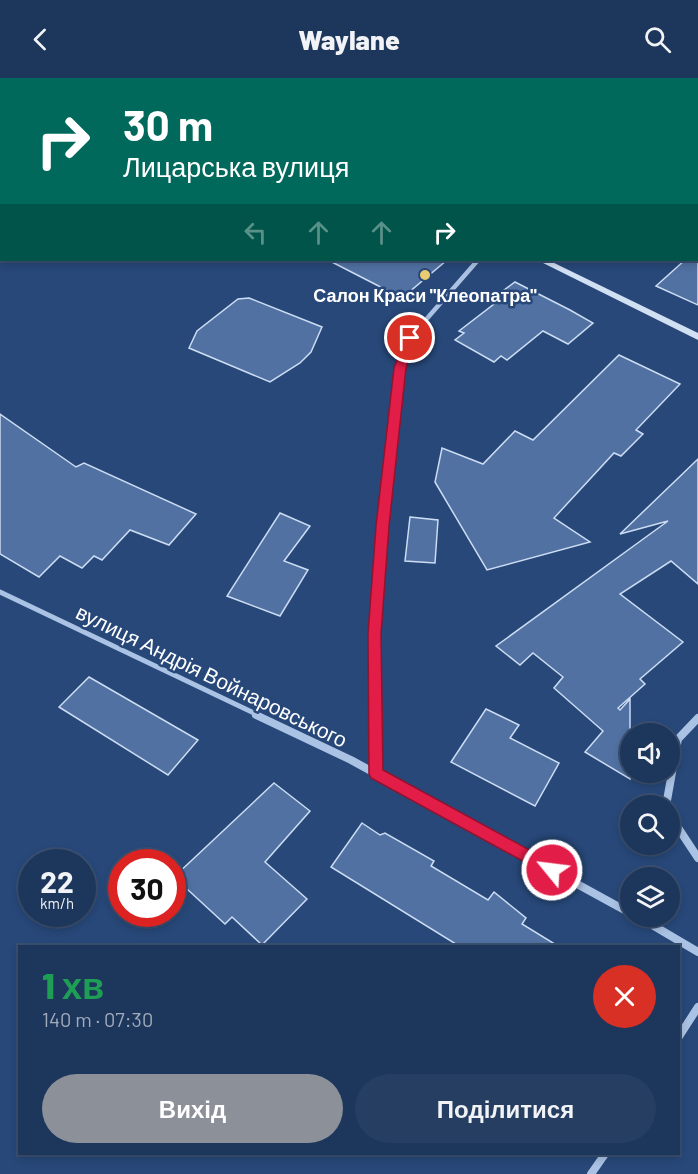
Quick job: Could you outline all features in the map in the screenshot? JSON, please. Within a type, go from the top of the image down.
[{"type":"main road","points":[[544,261],[698,337]]},
{"type":"street","points":[[376,774],[374,634],[382,526],[400,368],[410,338],[477,261]]},
{"type":"street","name":"вулиця Андрія Войнаровського","points":[[0,592],[376,774],[620,908]]},
{"type":"street","points":[[668,795],[678,739],[698,718]]},
{"type":"street","points":[[680,831],[698,858]]},
{"type":"street","points":[[656,927],[698,952]]},
{"type":"street","points":[[680,1035],[698,1007]]},
{"type":"street","points":[[591,1174],[603,1155]]},
{"type":"building","points":[[330,261],[446,261],[402,298]]},
{"type":"building","points":[[684,261],[698,261],[698,305],[656,286]]},
{"type":"building","points":[[515,282],[593,323],[568,344],[543,331],[507,360],[501,356],[494,362],[455,340],[464,333],[459,331],[494,304],[489,301]]},
{"type":"building","points":[[249,298],[322,327],[311,352],[300,363],[270,382],[189,348],[197,331],[238,299]]},
{"type":"building","points":[[619,355],[680,384],[636,430],[643,434],[621,456],[614,453],[554,518],[590,542],[487,570],[435,482],[442,448],[483,464],[515,431],[533,440]]},
{"type":"building","points":[[0,414],[76,467],[84,463],[196,514],[169,545],[130,530],[102,560],[94,556],[82,568],[60,556],[39,577],[0,554]]},
{"type":"building","points":[[698,459],[698,584],[671,561],[620,594],[683,642],[640,679],[645,684],[618,708],[620,710],[630,699],[630,723],[620,723],[620,773],[585,752],[603,731],[554,688],[563,677],[533,653],[520,665],[496,646],[668,521],[620,534]]},
{"type":"building","points":[[280,513],[310,526],[284,561],[308,570],[280,616],[227,596]]},
{"type":"building","points":[[410,517],[438,520],[435,563],[405,561]]},
{"type":"building","points":[[89,677],[198,740],[168,775],[59,707]]},
{"type":"building","points":[[486,709],[519,725],[510,738],[559,763],[535,806],[451,762]]},
{"type":"building","points":[[274,783],[310,811],[265,862],[307,899],[262,945],[232,917],[225,924],[186,888],[186,866]]},
{"type":"building","points":[[362,823],[380,835],[385,833],[434,861],[431,866],[488,900],[494,892],[526,918],[522,924],[556,945],[457,945],[331,867]]},
{"type":"place","name":"Салон Краси \"Клеопатра\"","points":[[425,275]]},
{"type":"route","points":[[410,338],[400,368],[382,526],[374,634],[376,774],[552,870]]}]
